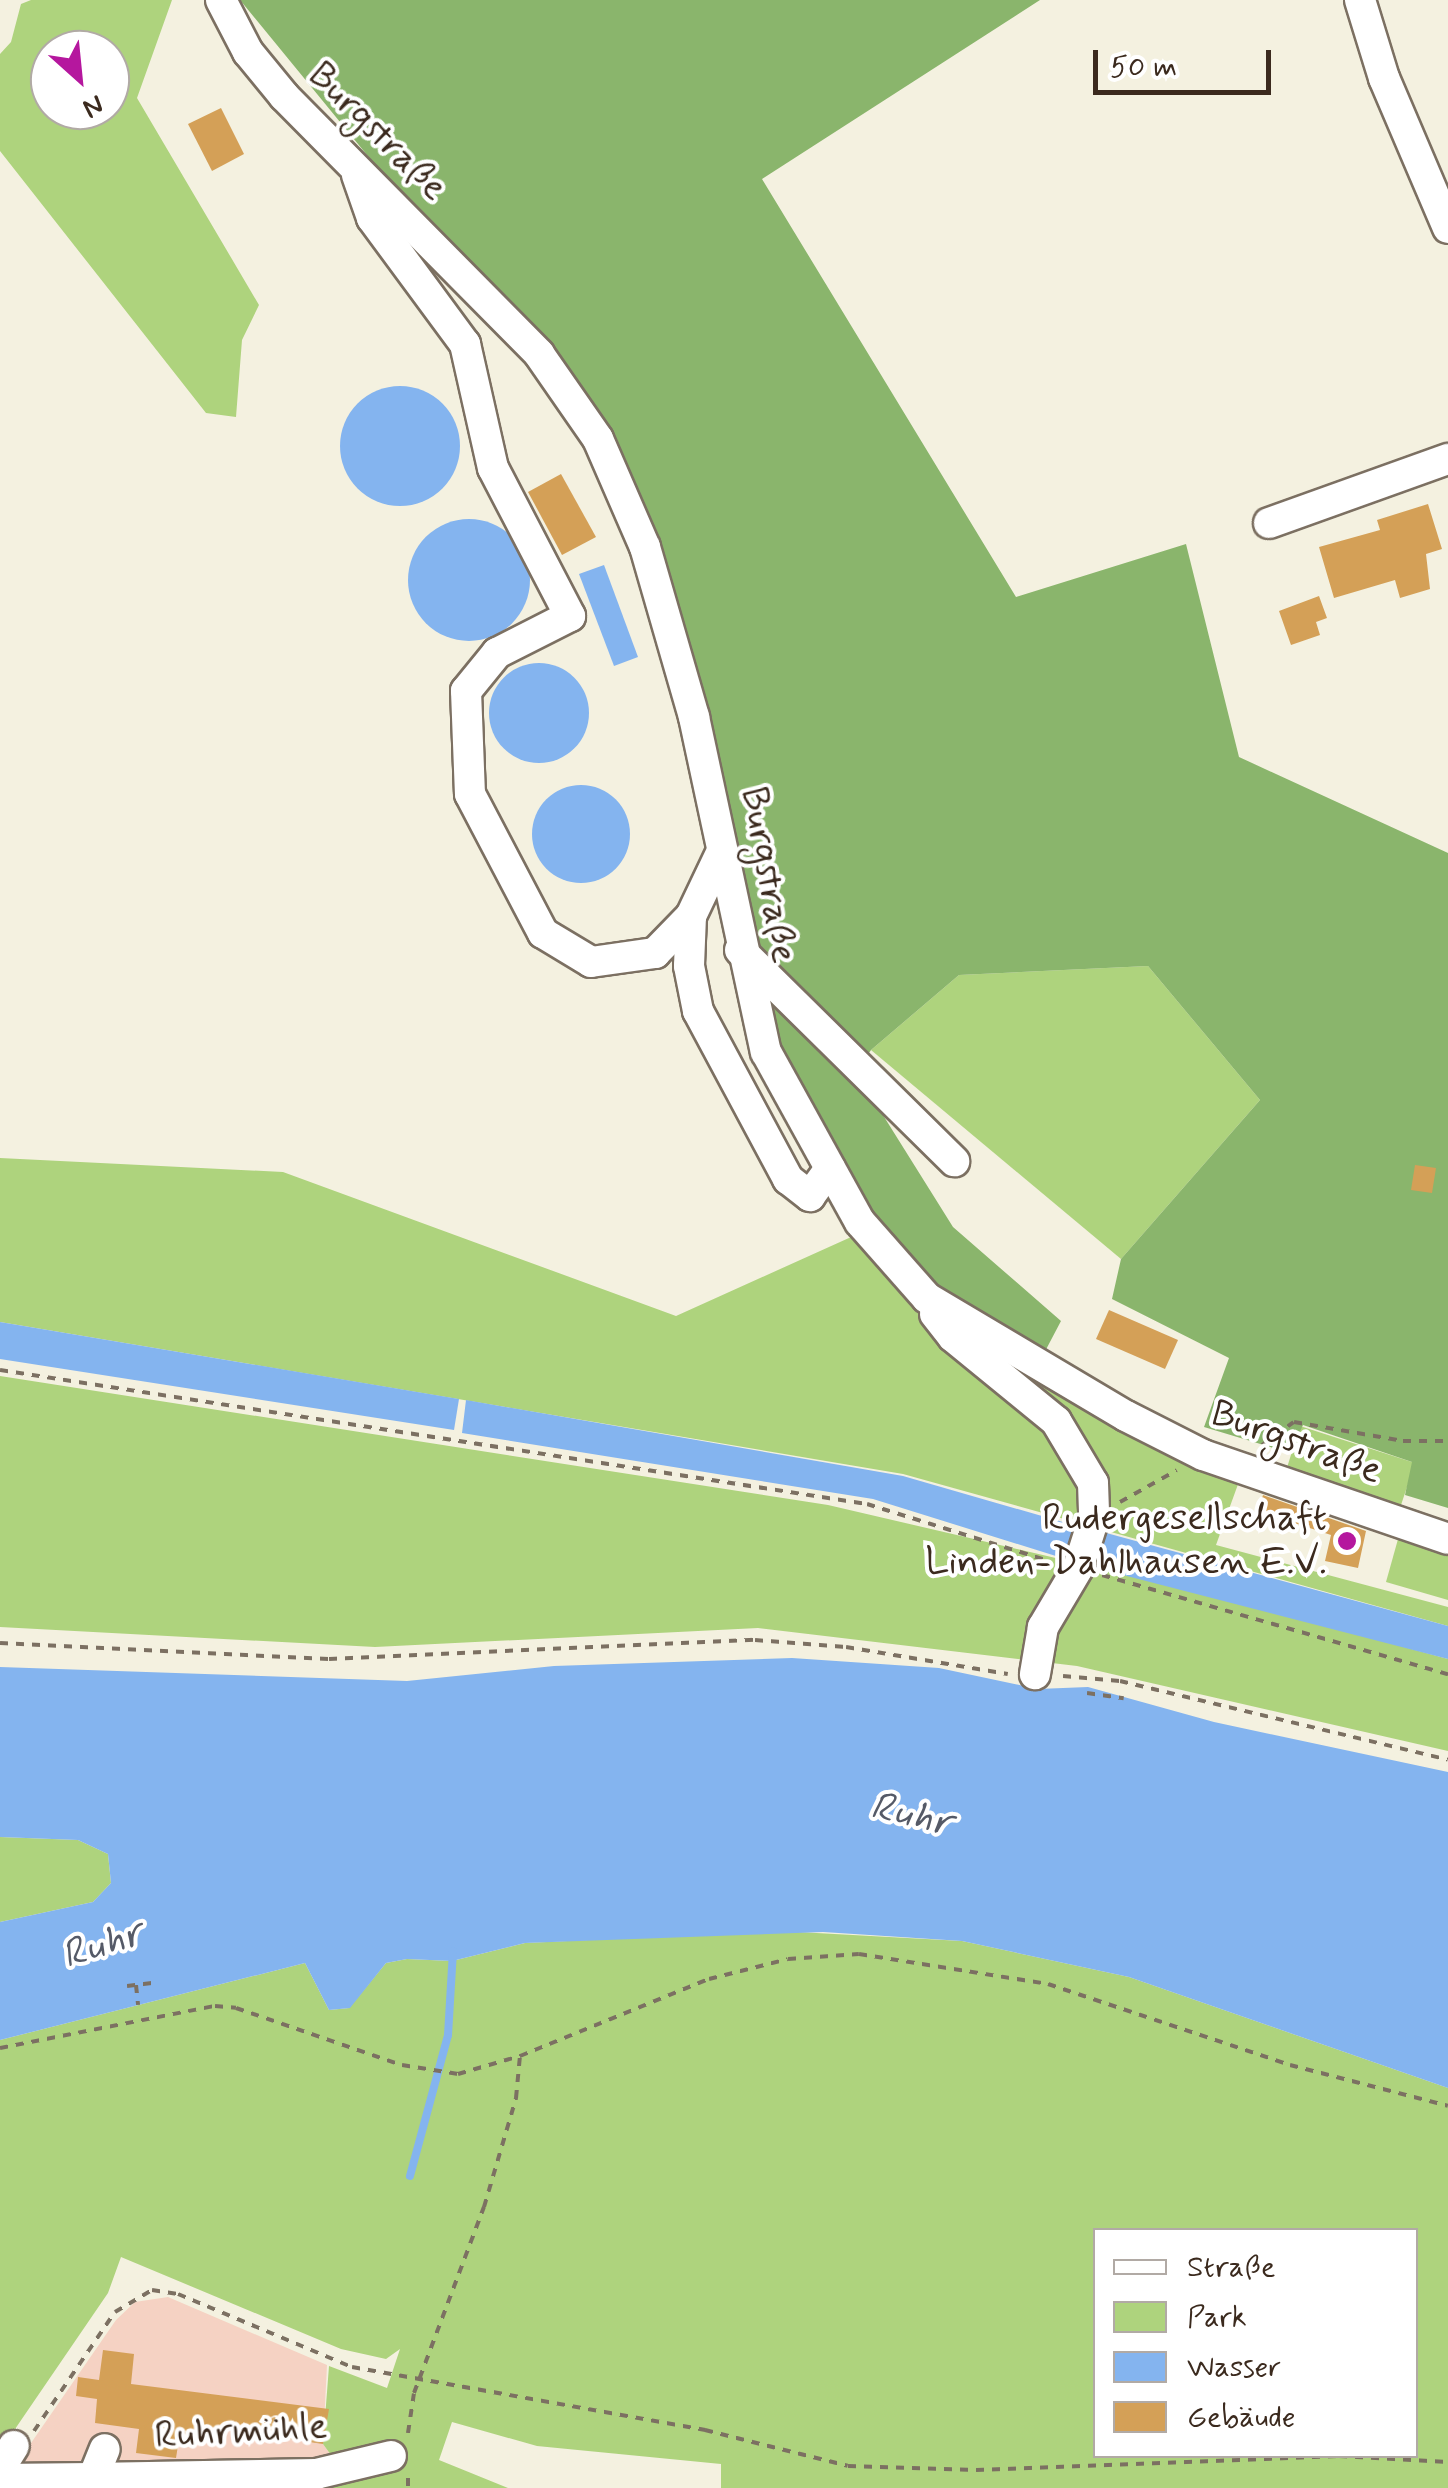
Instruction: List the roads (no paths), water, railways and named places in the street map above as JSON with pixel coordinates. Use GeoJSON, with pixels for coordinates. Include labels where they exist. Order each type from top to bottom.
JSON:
{"type":"FeatureCollection","features":[{"type":"Feature","properties":{"kind":"street","name":"Burgstraße"},"geometry":{"type":"LineString","coordinates":[[221,0],[264,73],[540,354],[598,439],[644,547],[668,622],[723,847],[740,950],[766,1052],[860,1222],[927,1298],[1203,1455],[1448,1539]]}},
{"type":"Feature","properties":{"kind":"street"},"geometry":{"type":"LineString","coordinates":[[1360,0],[1384,78],[1448,228]]}},
{"type":"Feature","properties":{"kind":"street"},"geometry":{"type":"LineString","coordinates":[[352,163],[372,218],[464,344],[493,468],[570,616],[497,653],[466,691],[470,794],[543,933],[591,962],[655,953],[691,916],[712,884],[723,847]]}},
{"type":"Feature","properties":{"kind":"street"},"geometry":{"type":"LineString","coordinates":[[1269,523],[1448,459]]}},
{"type":"Feature","properties":{"kind":"street"},"geometry":{"type":"LineString","coordinates":[[691,916],[689,966],[698,1011],[788,1179],[810,1196],[830,1168]]}},
{"type":"Feature","properties":{"kind":"street"},"geometry":{"type":"LineString","coordinates":[[740,950],[954,1161]]}},
{"type":"Feature","properties":{"kind":"street"},"geometry":{"type":"LineString","coordinates":[[927,1298],[953,1337],[1072,1441],[1093,1482],[1094,1518],[1078,1568],[1043,1627],[1035,1674]]}},
{"type":"Feature","properties":{"kind":"street","name":"Ruhrmühle"},"geometry":{"type":"LineString","coordinates":[[93,2478],[105,2449]]}},
{"type":"Feature","properties":{"kind":"street","name":"Ruhrmühle"},"geometry":{"type":"LineString","coordinates":[[0,2479],[316,2474],[400,2467]]}},
{"type":"Feature","properties":{"kind":"water"},"geometry":{"type":"Polygon","coordinates":[[[400,386],[423,391],[442,404],[455,423],[460,446],[455,469],[442,488],[423,501],[400,506],[377,501],[358,488],[345,469],[340,446],[345,423],[358,404],[377,391],[400,386]]]}},
{"type":"Feature","properties":{"kind":"water"},"geometry":{"type":"Polygon","coordinates":[[[469,519],[492,524],[512,537],[525,557],[530,580],[525,603],[512,623],[492,636],[469,641],[446,636],[426,623],[413,603],[408,580],[413,557],[426,537],[446,524],[469,519]]]}},
{"type":"Feature","properties":{"kind":"water"},"geometry":{"type":"Polygon","coordinates":[[[604,565],[638,657],[614,666],[579,574],[604,565]]]}},
{"type":"Feature","properties":{"kind":"water"},"geometry":{"type":"Polygon","coordinates":[[[539,663],[567,671],[581,685],[589,713],[581,741],[567,755],[539,763],[511,755],[497,741],[489,713],[497,685],[511,671],[539,663]]]}},
{"type":"Feature","properties":{"kind":"water"},"geometry":{"type":"Polygon","coordinates":[[[581,785],[608,793],[622,807],[630,834],[622,861],[608,875],[581,883],[554,875],[540,861],[532,834],[540,807],[554,793],[581,785]]]}},
{"type":"Feature","properties":{"kind":"water"},"geometry":{"type":"Polygon","coordinates":[[[0,1322],[459,1399],[454,1430],[0,1359],[0,1322]]]}},
{"type":"Feature","properties":{"kind":"water"},"geometry":{"type":"Polygon","coordinates":[[[466,1400],[903,1476],[1087,1529],[1075,1562],[873,1499],[462,1433],[466,1400]]]}},
{"type":"Feature","properties":{"kind":"water"},"geometry":{"type":"Polygon","coordinates":[[[1099,1531],[1448,1626],[1448,1659],[1088,1566],[1099,1531]]]}},
{"type":"Feature","properties":{"kind":"water","name":"Ruhr"},"geometry":{"type":"Polygon","coordinates":[[[792,1658],[939,1668],[1038,1689],[1088,1687],[1214,1722],[1448,1772],[1448,2088],[1129,1977],[962,1941],[823,1932],[525,1943],[452,1961],[407,1959],[386,1963],[350,2008],[329,2010],[305,1963],[0,2040],[0,1922],[93,1902],[111,1883],[108,1854],[78,1840],[0,1837],[0,1667],[407,1681],[554,1666],[792,1658]]]}},
{"type":"Feature","properties":{"kind":"waterway"},"geometry":{"type":"LineString","coordinates":[[410,2176],[448,2035],[453,1951]]}},
{"type":"Feature","properties":{"kind":"place","name":"Rudergesellschaft Linden-Dahlhausen E.V."},"geometry":{"type":"Point","coordinates":[1347,1541]}}]}
